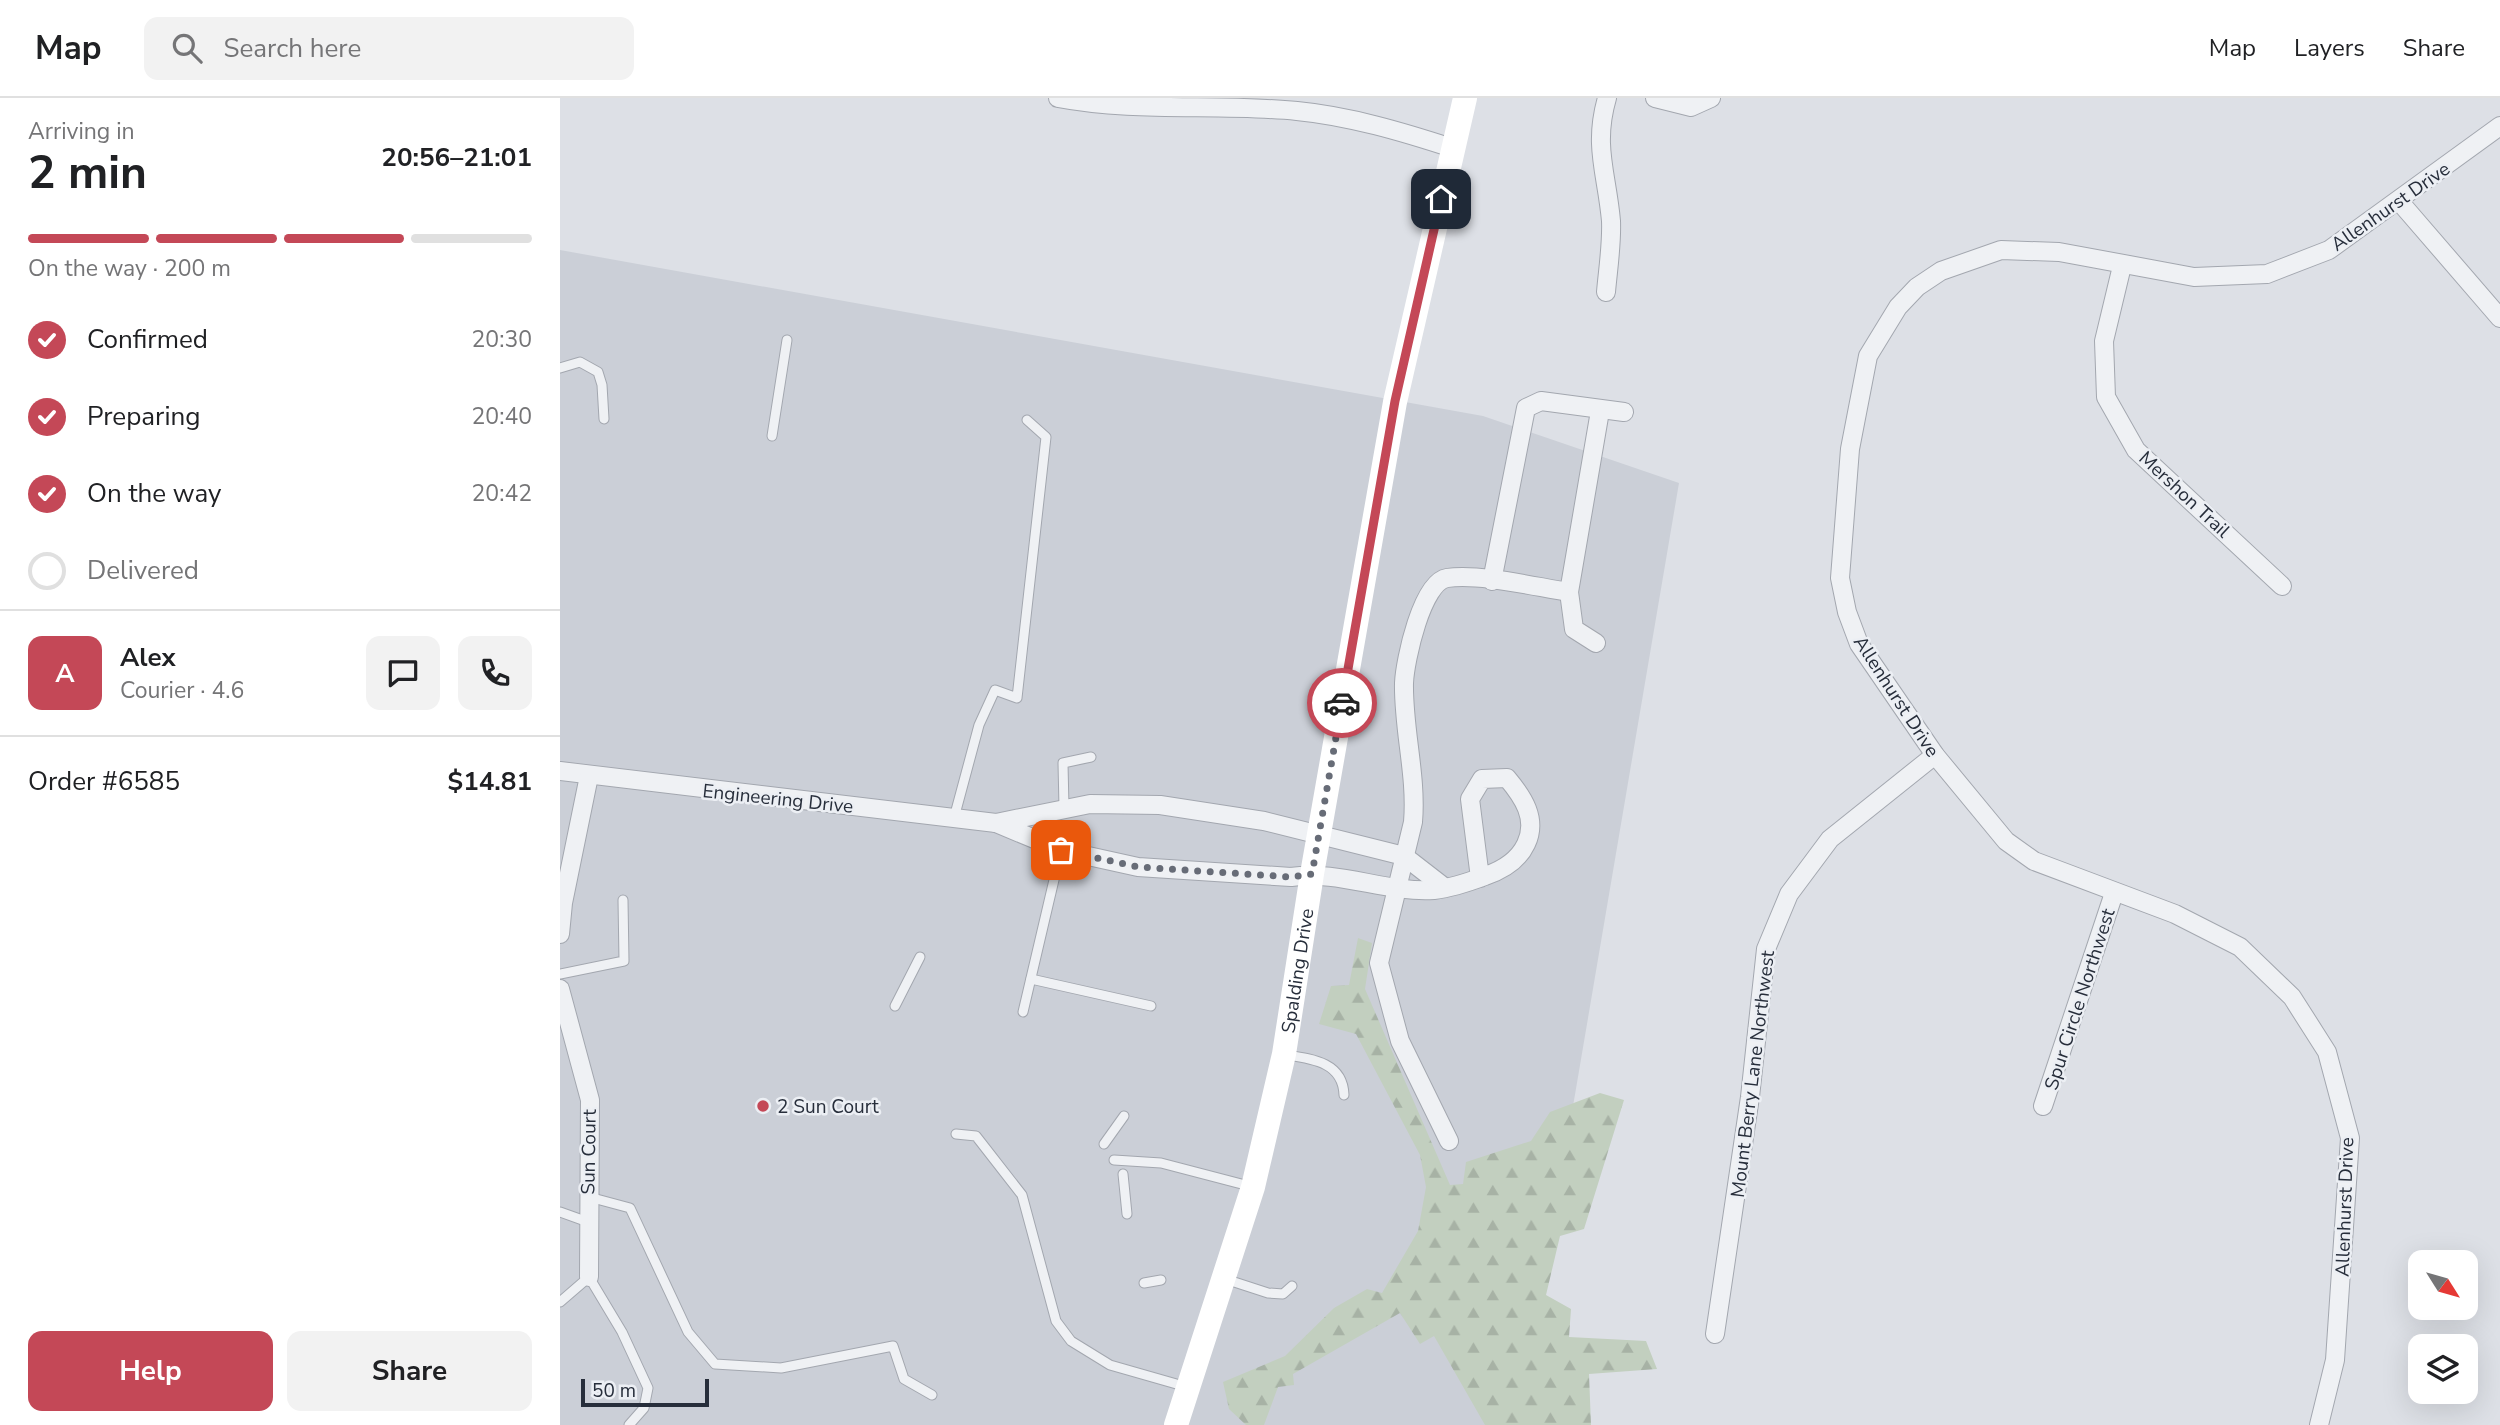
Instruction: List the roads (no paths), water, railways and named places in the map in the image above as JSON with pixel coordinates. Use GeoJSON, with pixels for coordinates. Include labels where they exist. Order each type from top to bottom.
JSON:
{"type":"FeatureCollection","features":[{"type":"Feature","properties":{"kind":"main road","name":"Spalding Drive"},"geometry":{"type":"LineString","coordinates":[[1176,1425],[1253,1187],[1284,1054],[1312,874],[1395,401],[1465,98]]}},
{"type":"Feature","properties":{"kind":"street"},"geometry":{"type":"LineString","coordinates":[[1058,98],[1100,106],[1298,111],[1381,128],[1452,148]]}},
{"type":"Feature","properties":{"kind":"street"},"geometry":{"type":"LineString","coordinates":[[1606,292],[1611,223],[1599,152],[1601,119],[1607,98]]}},
{"type":"Feature","properties":{"kind":"street"},"geometry":{"type":"LineString","coordinates":[[1655,98],[1691,107],[1711,98]]}},
{"type":"Feature","properties":{"kind":"street","name":"Allenhurst Drive"},"geometry":{"type":"LineString","coordinates":[[2319,1425],[2334,1360],[2350,1138],[2327,1052],[2292,997],[2241,947],[2175,914],[2114,893],[2034,860],[2006,841],[1935,755],[1859,644],[1847,612],[1840,578],[1850,449],[1868,356],[1898,307],[1917,287],[1941,271],[2001,250],[2059,252],[2122,266],[2194,277],[2267,274],[2329,250],[2500,126]]}},
{"type":"Feature","properties":{"kind":"street"},"geometry":{"type":"LineString","coordinates":[[2399,201],[2500,318]]}},
{"type":"Feature","properties":{"kind":"street","name":"Mershon Trail"},"geometry":{"type":"LineString","coordinates":[[2122,266],[2104,341],[2106,397],[2136,450],[2281,586]]}},
{"type":"Feature","properties":{"kind":"street"},"geometry":{"type":"LineString","coordinates":[[1492,581],[1526,408],[1541,401],[1600,411],[1624,412]]}},
{"type":"Feature","properties":{"kind":"street"},"geometry":{"type":"LineString","coordinates":[[1596,643],[1574,629],[1569,592],[1600,411]]}},
{"type":"Feature","properties":{"kind":"street"},"geometry":{"type":"LineString","coordinates":[[1449,1141],[1400,1041],[1379,962],[1398,888],[1415,798],[1404,681],[1421,607],[1430,588],[1445,578],[1492,581],[1569,592]]}},
{"type":"Feature","properties":{"kind":"street","name":"Mount Berry Lane Northwest"},"geometry":{"type":"LineString","coordinates":[[1715,1334],[1751,1097],[1766,949],[1789,894],[1830,839],[1935,755]]}},
{"type":"Feature","properties":{"kind":"street","name":"Engineering Drive"},"geometry":{"type":"LineString","coordinates":[[560,771],[996,823],[1061,850],[1138,867],[1291,877],[1312,874],[1398,888],[1444,887],[1480,878],[1520,857],[1532,832],[1524,799],[1507,778],[1482,779],[1470,799],[1480,878]]}},
{"type":"Feature","properties":{"kind":"street"},"geometry":{"type":"LineString","coordinates":[[560,934],[563,903],[589,776]]}},
{"type":"Feature","properties":{"kind":"street","name":"Engineering Drive"},"geometry":{"type":"LineString","coordinates":[[996,823],[1090,804],[1160,805],[1264,821],[1404,856]]}},
{"type":"Feature","properties":{"kind":"street"},"geometry":{"type":"LineString","coordinates":[[1404,856],[1444,887]]}},
{"type":"Feature","properties":{"kind":"street","name":"Spur Circle Northwest"},"geometry":{"type":"LineString","coordinates":[[2043,1106],[2114,893]]}},
{"type":"Feature","properties":{"kind":"street","name":"Sun Court"},"geometry":{"type":"LineString","coordinates":[[560,989],[590,1100],[587,1196],[589,1277]]}},
{"type":"Feature","properties":{"kind":"lane"},"geometry":{"type":"LineString","coordinates":[[772,436],[787,340]]}},
{"type":"Feature","properties":{"kind":"lane"},"geometry":{"type":"LineString","coordinates":[[560,368],[580,362],[598,372],[604,419]]}},
{"type":"Feature","properties":{"kind":"lane"},"geometry":{"type":"LineString","coordinates":[[954,818],[979,725],[995,690],[1017,698],[1046,437],[1027,420]]}},
{"type":"Feature","properties":{"kind":"lane"},"geometry":{"type":"LineString","coordinates":[[1064,808],[1063,763],[1091,757]]}},
{"type":"Feature","properties":{"kind":"lane"},"geometry":{"type":"LineString","coordinates":[[1024,1012],[1061,850]]}},
{"type":"Feature","properties":{"kind":"lane"},"geometry":{"type":"LineString","coordinates":[[560,974],[624,961],[623,900]]}},
{"type":"Feature","properties":{"kind":"lane"},"geometry":{"type":"LineString","coordinates":[[895,1006],[920,957]]}},
{"type":"Feature","properties":{"kind":"lane"},"geometry":{"type":"LineString","coordinates":[[1031,979],[1151,1006]]}},
{"type":"Feature","properties":{"kind":"lane"},"geometry":{"type":"LineString","coordinates":[[1284,1054],[1321,1062],[1336,1070],[1344,1083],[1344,1095]]}},
{"type":"Feature","properties":{"kind":"lane"},"geometry":{"type":"LineString","coordinates":[[1104,1144],[1124,1116]]}},
{"type":"Feature","properties":{"kind":"lane"},"geometry":{"type":"LineString","coordinates":[[956,1134],[976,1136],[1022,1195],[1056,1321],[1071,1341],[1110,1365],[1189,1388]]}},
{"type":"Feature","properties":{"kind":"lane"},"geometry":{"type":"LineString","coordinates":[[1114,1160],[1161,1163],[1253,1187]]}},
{"type":"Feature","properties":{"kind":"lane"},"geometry":{"type":"LineString","coordinates":[[1123,1174],[1127,1214]]}},
{"type":"Feature","properties":{"kind":"lane"},"geometry":{"type":"LineString","coordinates":[[587,1196],[630,1208],[688,1332],[715,1364],[781,1368],[893,1346],[904,1379],[932,1395]]}},
{"type":"Feature","properties":{"kind":"lane"},"geometry":{"type":"LineString","coordinates":[[560,1212],[588,1222]]}},
{"type":"Feature","properties":{"kind":"lane"},"geometry":{"type":"LineString","coordinates":[[560,1302],[589,1277],[622,1332],[648,1388],[644,1408],[629,1425]]}},
{"type":"Feature","properties":{"kind":"lane"},"geometry":{"type":"LineString","coordinates":[[1223,1278],[1268,1293],[1283,1294],[1292,1286]]}},
{"type":"Feature","properties":{"kind":"lane"},"geometry":{"type":"LineString","coordinates":[[1144,1283],[1161,1280]]}},
{"type":"Feature","properties":{"kind":"place","name":"2 Sun Court"},"geometry":{"type":"Point","coordinates":[763,1106]}}]}
